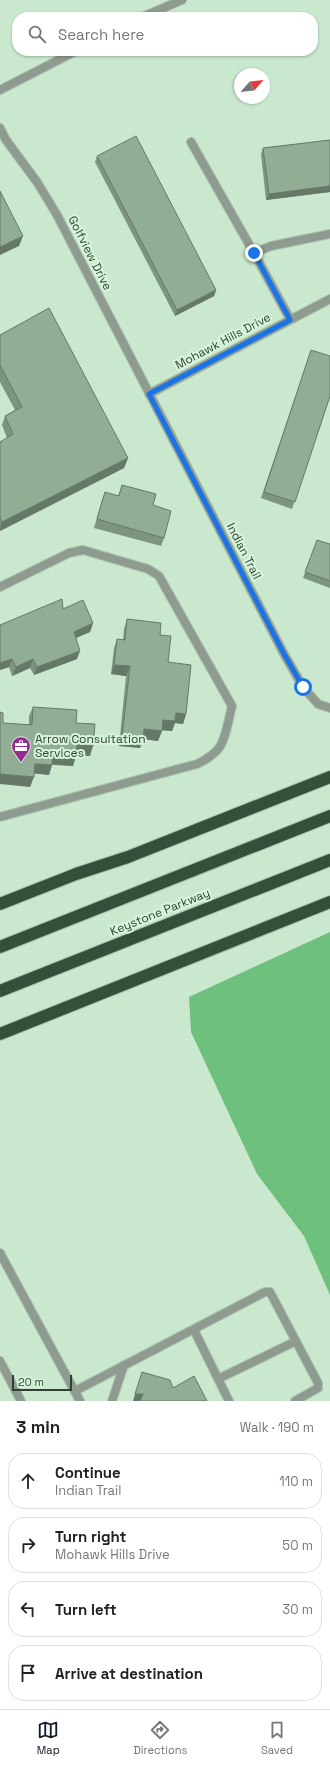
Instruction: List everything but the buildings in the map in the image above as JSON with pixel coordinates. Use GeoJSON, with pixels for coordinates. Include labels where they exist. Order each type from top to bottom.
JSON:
{"type":"FeatureCollection","features":[{"type":"Feature","properties":{"kind":"highway"},"geometry":{"type":"LineString","coordinates":[[0,904],[76,874],[128,857],[330,777]]}},
{"type":"Feature","properties":{"kind":"highway"},"geometry":{"type":"LineString","coordinates":[[0,947],[330,816]]}},
{"type":"Feature","properties":{"kind":"highway","name":"Keystone Parkway"},"geometry":{"type":"LineString","coordinates":[[0,991],[330,860]]}},
{"type":"Feature","properties":{"kind":"highway"},"geometry":{"type":"LineString","coordinates":[[0,1034],[330,902]]}},
{"type":"Feature","properties":{"kind":"street"},"geometry":{"type":"LineString","coordinates":[[154,12],[182,0]]}},
{"type":"Feature","properties":{"kind":"street"},"geometry":{"type":"LineString","coordinates":[[0,90],[66,56]]}},
{"type":"Feature","properties":{"kind":"street","name":"Golfview Drive"},"geometry":{"type":"LineString","coordinates":[[0,128],[6,140],[37,182],[57,215],[149,394]]}},
{"type":"Feature","properties":{"kind":"street"},"geometry":{"type":"LineString","coordinates":[[191,142],[290,320]]}},
{"type":"Feature","properties":{"kind":"street"},"geometry":{"type":"LineString","coordinates":[[254,253],[271,246],[330,234]]}},
{"type":"Feature","properties":{"kind":"street","name":"Mohawk Hills Drive"},"geometry":{"type":"LineString","coordinates":[[149,394],[330,298]]}},
{"type":"Feature","properties":{"kind":"street","name":"Indian Trail"},"geometry":{"type":"LineString","coordinates":[[149,394],[284,654],[303,687],[318,704],[330,708]]}},
{"type":"Feature","properties":{"kind":"street"},"geometry":{"type":"LineString","coordinates":[[0,587],[69,553],[83,550],[148,569],[159,576],[232,706],[221,748],[211,757],[197,764],[0,817]]}},
{"type":"Feature","properties":{"kind":"street"},"geometry":{"type":"LineString","coordinates":[[0,1253],[80,1401]]}},
{"type":"Feature","properties":{"kind":"street"},"geometry":{"type":"LineString","coordinates":[[75,1390],[194,1330],[265,1292],[270,1292],[318,1383],[318,1388],[295,1401]]}},
{"type":"Feature","properties":{"kind":"street"},"geometry":{"type":"LineString","coordinates":[[194,1330],[229,1401]]}},
{"type":"Feature","properties":{"kind":"street"},"geometry":{"type":"LineString","coordinates":[[218,1379],[296,1341]]}},
{"type":"Feature","properties":{"kind":"street"},"geometry":{"type":"LineString","coordinates":[[0,1361],[21,1401]]}},
{"type":"Feature","properties":{"kind":"street"},"geometry":{"type":"LineString","coordinates":[[112,1401],[124,1366]]}},
{"type":"Feature","properties":{"kind":"green space"},"geometry":{"type":"Polygon","coordinates":[[[330,932],[330,1295],[304,1236],[257,1174],[191,1032],[189,997],[330,932]]]}},
{"type":"Feature","properties":{"kind":"place","name":"Arrow Consultation Services"},"geometry":{"type":"Point","coordinates":[21,763]}},
{"type":"Feature","properties":{"kind":"route"},"geometry":{"type":"LineString","coordinates":[[254,253],[290,320],[149,394],[284,654],[303,687]]}}]}
